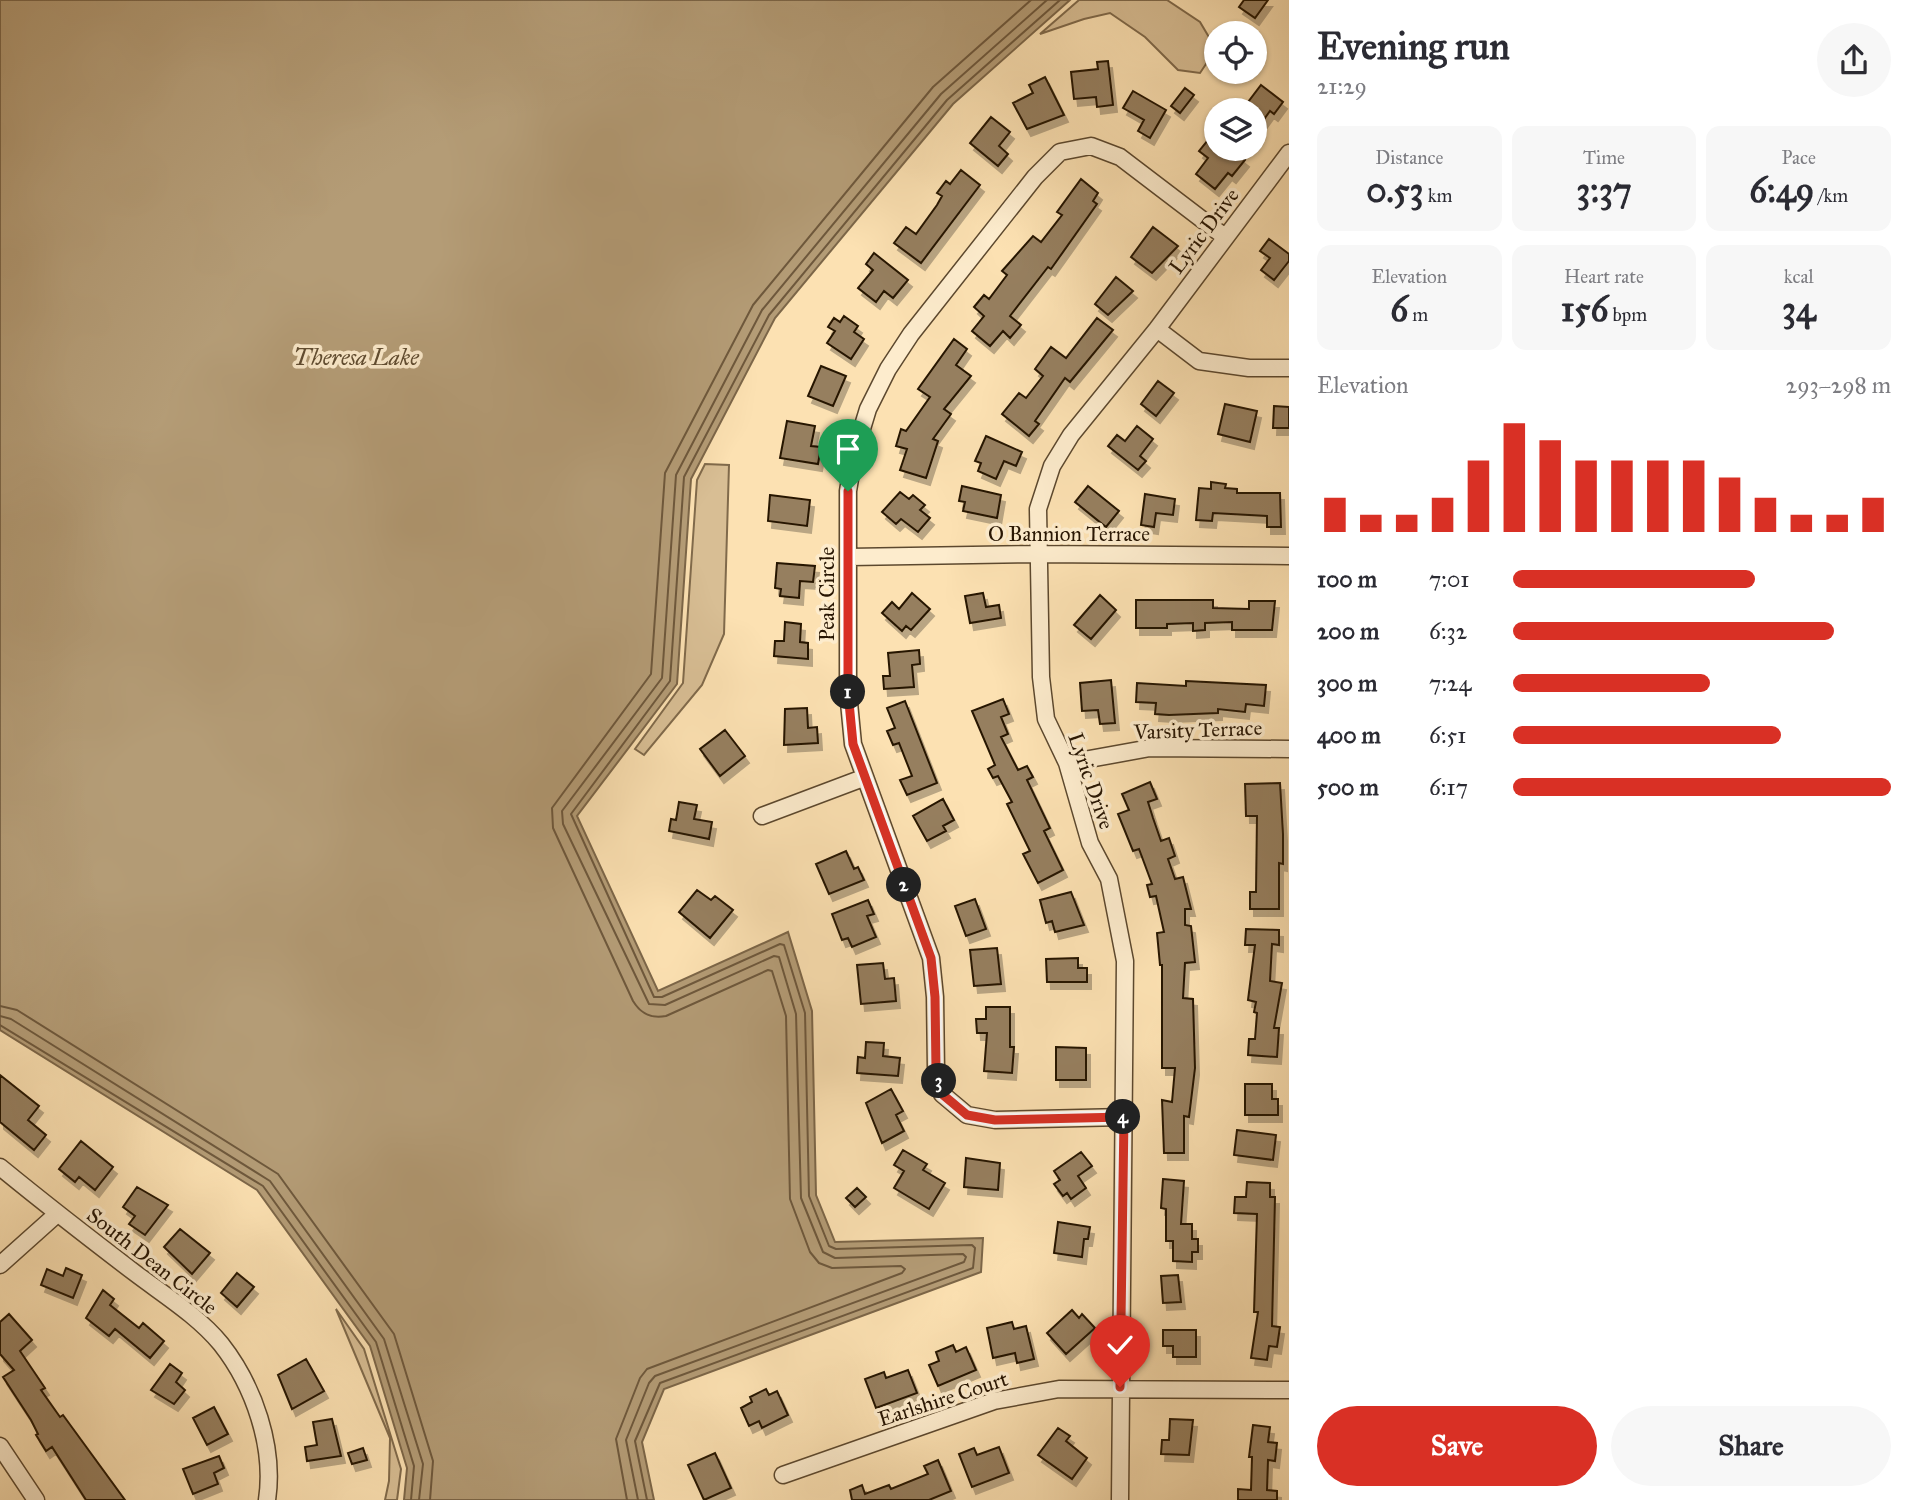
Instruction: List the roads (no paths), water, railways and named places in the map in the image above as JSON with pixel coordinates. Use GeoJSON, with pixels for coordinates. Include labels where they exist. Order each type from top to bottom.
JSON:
{"type":"FeatureCollection","features":[{"type":"Feature","properties":{"kind":"street","name":"Peak Circle"},"geometry":{"type":"LineString","coordinates":[[1124,1117],[995,1120],[967,1115],[942,1094],[936,1069],[935,997],[931,958],[863,778],[853,744],[848,692],[848,491],[854,455],[868,409],[888,369],[911,334],[1035,177],[1060,152],[1091,146],[1120,157],[1225,237]]}},
{"type":"Feature","properties":{"kind":"street","name":"Lyric Drive"},"geometry":{"type":"LineString","coordinates":[[1120,1500],[1125,961],[1110,878],[1090,843],[1067,763],[1046,719],[1041,677],[1038,509],[1052,466],[1071,435],[1157,329],[1289,153]]}},
{"type":"Feature","properties":{"kind":"street"},"geometry":{"type":"LineString","coordinates":[[1157,329],[1199,361],[1249,368],[1289,368]]}},
{"type":"Feature","properties":{"kind":"street","name":"O Bannion Terrace"},"geometry":{"type":"LineString","coordinates":[[849,557],[1039,554],[1289,556]]}},
{"type":"Feature","properties":{"kind":"street","name":"Varsity Terrace"},"geometry":{"type":"LineString","coordinates":[[1067,763],[1150,748],[1289,749]]}},
{"type":"Feature","properties":{"kind":"street"},"geometry":{"type":"LineString","coordinates":[[762,816],[863,778]]}},
{"type":"Feature","properties":{"kind":"street","name":"South Dean Circle"},"geometry":{"type":"LineString","coordinates":[[0,1167],[57,1214],[188,1313],[221,1344],[242,1379],[262,1424],[268,1459],[267,1500]]}},
{"type":"Feature","properties":{"kind":"street"},"geometry":{"type":"LineString","coordinates":[[0,1265],[57,1214]]}},
{"type":"Feature","properties":{"kind":"street","name":"Earlshire Court"},"geometry":{"type":"LineString","coordinates":[[783,1475],[994,1401],[1059,1389],[1120,1387],[1289,1390]]}},
{"type":"Feature","properties":{"kind":"street"},"geometry":{"type":"LineString","coordinates":[[0,1446],[36,1500]]}},
{"type":"Feature","properties":{"kind":"water","name":"Theresa Lake"},"geometry":{"type":"Polygon","coordinates":[[[0,0],[1070,0],[953,104],[775,318],[691,479],[677,684],[577,816],[658,991],[788,932],[812,1011],[816,1195],[835,1242],[983,1238],[981,1272],[664,1389],[642,1442],[654,1500],[404,1500],[407,1468],[370,1346],[257,1190],[0,1030],[0,0]]]}}]}
